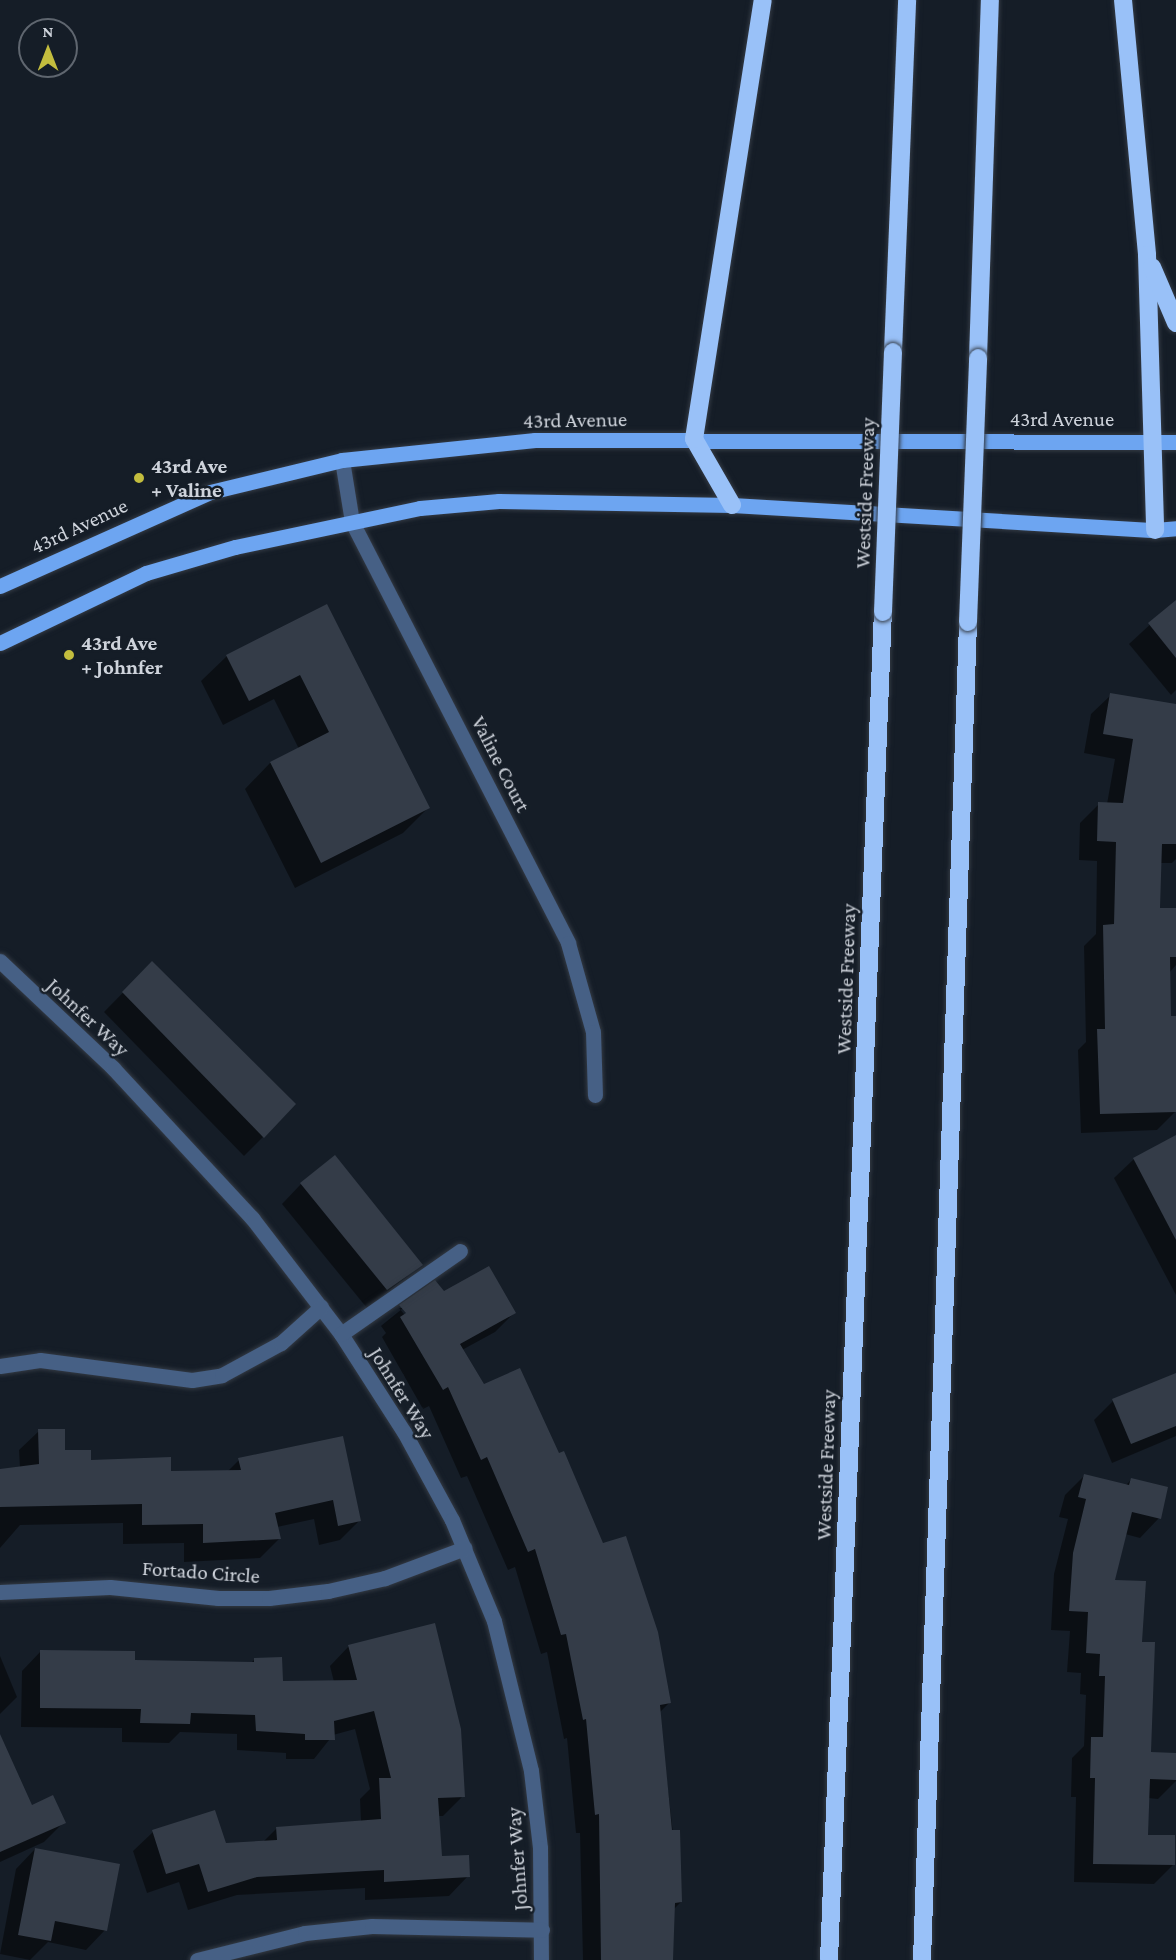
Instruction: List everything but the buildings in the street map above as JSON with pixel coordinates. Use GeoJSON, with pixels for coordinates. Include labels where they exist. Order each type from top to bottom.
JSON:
{"type":"FeatureCollection","features":[{"type":"Feature","properties":{"kind":"highway"},"geometry":{"type":"LineString","coordinates":[[732,504],[694,439],[763,0]]}},
{"type":"Feature","properties":{"kind":"highway","name":"Westside Freeway"},"geometry":{"type":"LineString","coordinates":[[829,1960],[907,0]]}},
{"type":"Feature","properties":{"kind":"highway"},"geometry":{"type":"LineString","coordinates":[[922,1960],[990,0]]}},
{"type":"Feature","properties":{"kind":"highway"},"geometry":{"type":"LineString","coordinates":[[1123,0],[1147,255],[1149,440],[1155,530]]}},
{"type":"Feature","properties":{"kind":"highway"},"geometry":{"type":"LineString","coordinates":[[1147,255],[1176,323]]}},
{"type":"Feature","properties":{"kind":"main road","name":"43rd Avenue"},"geometry":{"type":"LineString","coordinates":[[0,586],[210,492],[342,460],[535,440],[1149,440],[1176,442]]}},
{"type":"Feature","properties":{"kind":"main road"},"geometry":{"type":"LineString","coordinates":[[0,643],[146,573],[235,547],[420,508],[500,501],[732,504],[1155,530],[1176,528]]}},
{"type":"Feature","properties":{"kind":"street","name":"Valine Court"},"geometry":{"type":"LineString","coordinates":[[342,460],[352,522],[568,944],[592,1032],[596,1095]]}},
{"type":"Feature","properties":{"kind":"street","name":"Johnfer Way"},"geometry":{"type":"LineString","coordinates":[[0,962],[194,1152],[252,1218],[341,1334],[404,1432],[465,1548],[494,1621],[531,1771],[540,1848],[541,1960]]}},
{"type":"Feature","properties":{"kind":"street"},"geometry":{"type":"LineString","coordinates":[[341,1334],[460,1251]]}},
{"type":"Feature","properties":{"kind":"street"},"geometry":{"type":"LineString","coordinates":[[0,1366],[40,1360],[192,1380],[222,1375],[281,1343],[321,1307]]}},
{"type":"Feature","properties":{"kind":"street","name":"Fortado Circle"},"geometry":{"type":"LineString","coordinates":[[0,1592],[110,1587],[218,1598],[269,1598],[328,1591],[385,1578],[465,1548]]}},
{"type":"Feature","properties":{"kind":"street"},"geometry":{"type":"LineString","coordinates":[[198,1960],[305,1933],[372,1926],[542,1930]]}},
{"type":"Feature","properties":{"kind":"place","name":"43rd Ave + Valine"},"geometry":{"type":"Point","coordinates":[139,478]}},
{"type":"Feature","properties":{"kind":"place","name":"43rd Ave + Johnfer"},"geometry":{"type":"Point","coordinates":[69,655]}}]}
